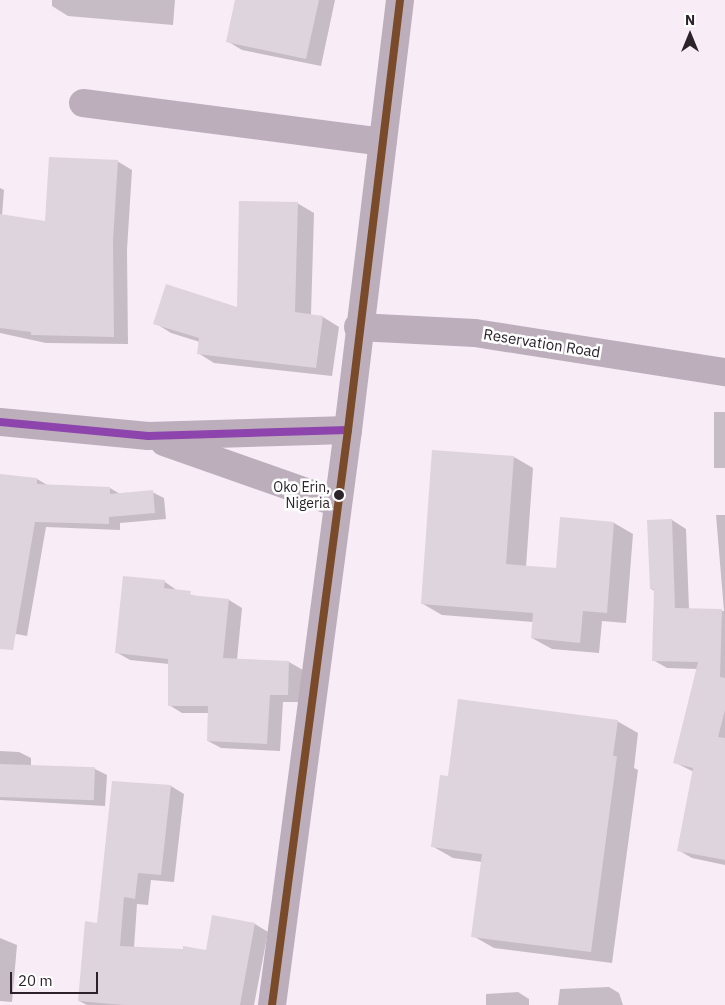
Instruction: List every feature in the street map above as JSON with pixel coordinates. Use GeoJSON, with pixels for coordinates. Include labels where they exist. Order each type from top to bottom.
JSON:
{"type":"FeatureCollection","features":[{"type":"Feature","properties":{"kind":"street"},"geometry":{"type":"LineString","coordinates":[[272,1005],[348,430],[358,327],[400,0]]}},
{"type":"Feature","properties":{"kind":"street"},"geometry":{"type":"LineString","coordinates":[[83,103],[382,142]]}},
{"type":"Feature","properties":{"kind":"street","name":"Reservation Road"},"geometry":{"type":"LineString","coordinates":[[358,327],[475,333],[725,372]]}},
{"type":"Feature","properties":{"kind":"street"},"geometry":{"type":"LineString","coordinates":[[0,422],[148,436],[348,430]]}},
{"type":"Feature","properties":{"kind":"street"},"geometry":{"type":"LineString","coordinates":[[148,436],[337,503]]}},
{"type":"Feature","properties":{"kind":"building"},"geometry":{"type":"Polygon","coordinates":[[[235,0],[319,0],[306,59],[226,42],[235,0]]]}},
{"type":"Feature","properties":{"kind":"building"},"geometry":{"type":"Polygon","coordinates":[[[49,157],[118,160],[113,241],[114,337],[31,335],[31,332],[0,328],[0,214],[45,221],[49,157]]]}},
{"type":"Feature","properties":{"kind":"building"},"geometry":{"type":"Polygon","coordinates":[[[239,201],[298,202],[295,312],[323,316],[316,368],[197,354],[199,338],[153,324],[166,284],[237,307],[239,201]]]}},
{"type":"Feature","properties":{"kind":"building"},"geometry":{"type":"Polygon","coordinates":[[[432,450],[514,456],[506,564],[556,568],[560,517],[614,522],[607,613],[583,611],[580,643],[531,638],[533,613],[421,604],[432,450]]]}},
{"type":"Feature","properties":{"kind":"building"},"geometry":{"type":"Polygon","coordinates":[[[0,474],[37,478],[37,484],[110,487],[110,494],[153,490],[155,513],[109,517],[109,524],[35,522],[13,650],[0,649],[0,474]]]}},
{"type":"Feature","properties":{"kind":"building"},"geometry":{"type":"Polygon","coordinates":[[[672,519],[675,608],[722,609],[720,677],[725,678],[725,710],[718,737],[725,738],[725,860],[677,851],[693,768],[673,763],[698,662],[652,661],[654,589],[650,589],[647,520],[672,519]]]}},
{"type":"Feature","properties":{"kind":"building"},"geometry":{"type":"Polygon","coordinates":[[[123,576],[165,580],[164,588],[191,591],[190,595],[229,599],[223,658],[289,661],[288,695],[270,695],[267,744],[207,741],[208,706],[168,706],[168,659],[115,653],[123,576]]]}},
{"type":"Feature","properties":{"kind":"building"},"geometry":{"type":"Polygon","coordinates":[[[458,699],[618,720],[613,756],[617,756],[591,952],[471,937],[482,854],[431,847],[440,775],[448,776],[458,699]]]}},
{"type":"Feature","properties":{"kind":"building"},"geometry":{"type":"Polygon","coordinates":[[[0,764],[95,767],[94,800],[0,797],[0,764]]]}},
{"type":"Feature","properties":{"kind":"building"},"geometry":{"type":"Polygon","coordinates":[[[112,781],[171,785],[161,875],[138,873],[135,899],[124,897],[120,946],[183,949],[183,946],[206,950],[212,915],[255,923],[240,1005],[124,1005],[78,1001],[85,921],[97,923],[112,781]]]}},
{"type":"Feature","properties":{"kind":"transit line"},"geometry":{"type":"LineString","coordinates":[[272,1005],[348,430],[400,0]]}},
{"type":"Feature","properties":{"kind":"transit line"},"geometry":{"type":"LineString","coordinates":[[0,422],[148,436],[348,430]]}},
{"type":"Feature","properties":{"kind":"place","name":"Oko Erin, Nigeria"},"geometry":{"type":"Point","coordinates":[339,495]}}]}
